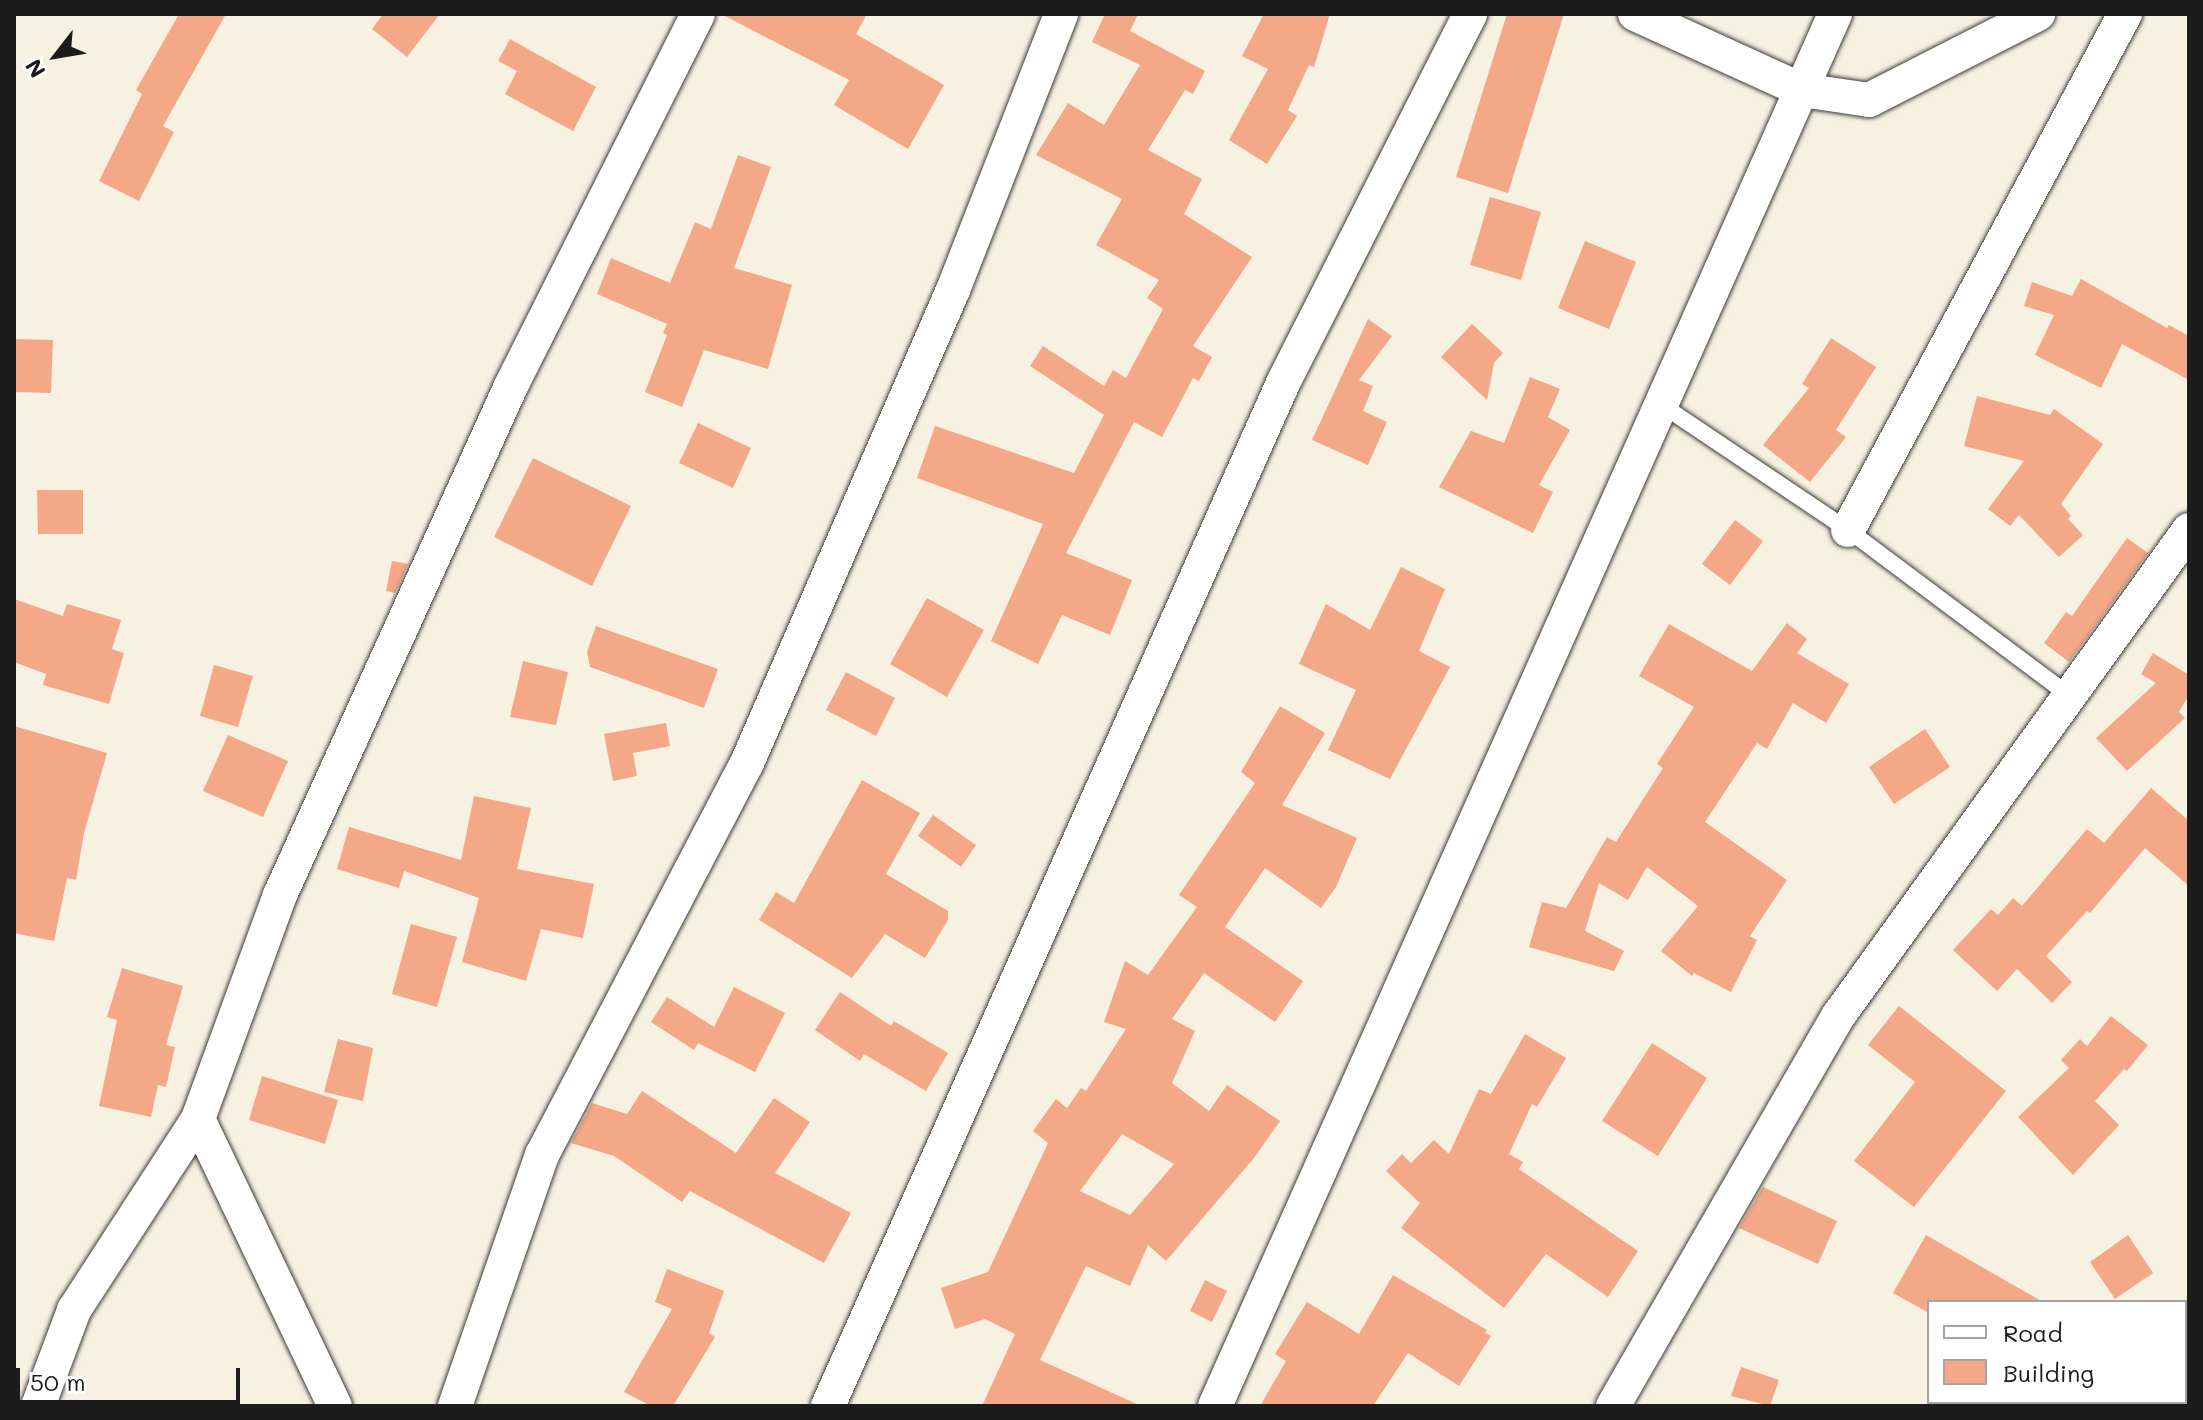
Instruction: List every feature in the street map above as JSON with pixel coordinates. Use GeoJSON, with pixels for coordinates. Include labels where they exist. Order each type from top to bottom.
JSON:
{"type":"FeatureCollection","features":[{"type":"Feature","properties":{"kind":"street"},"geometry":{"type":"LineString","coordinates":[[38,1406],[74,1310],[198,1119],[287,881],[511,386],[698,14]]}},
{"type":"Feature","properties":{"kind":"street"},"geometry":{"type":"LineString","coordinates":[[455,1406],[542,1155],[747,763],[953,290],[1061,14]]}},
{"type":"Feature","properties":{"kind":"street"},"geometry":{"type":"LineString","coordinates":[[828,1406],[1283,383],[1470,14]]}},
{"type":"Feature","properties":{"kind":"street"},"geometry":{"type":"LineString","coordinates":[[1635,14],[1802,90],[1869,100],[2038,14]]}},
{"type":"Feature","properties":{"kind":"street"},"geometry":{"type":"LineString","coordinates":[[1215,1406],[1835,14]]}},
{"type":"Feature","properties":{"kind":"street"},"geometry":{"type":"LineString","coordinates":[[1848,530],[2125,14]]}},
{"type":"Feature","properties":{"kind":"street"},"geometry":{"type":"LineString","coordinates":[[1613,1406],[1839,1015],[2189,530]]}},
{"type":"Feature","properties":{"kind":"street"},"geometry":{"type":"LineString","coordinates":[[198,1119],[335,1406]]}},
{"type":"Feature","properties":{"kind":"lane"},"geometry":{"type":"LineString","coordinates":[[1662,405],[1848,530],[2070,696]]}},
{"type":"Feature","properties":{"kind":"building"},"geometry":{"type":"Polygon","coordinates":[[[179,14],[226,14],[163,126],[174,132],[139,201],[99,181],[142,94],[136,90],[179,14]]]}},
{"type":"Feature","properties":{"kind":"building"},"geometry":{"type":"Polygon","coordinates":[[[383,14],[440,14],[407,57],[372,29],[383,14]]]}},
{"type":"Feature","properties":{"kind":"building"},"geometry":{"type":"Polygon","coordinates":[[[721,14],[867,14],[856,34],[944,85],[908,149],[834,105],[849,80],[721,14]]]}},
{"type":"Feature","properties":{"kind":"building"},"geometry":{"type":"Polygon","coordinates":[[[1105,14],[1138,14],[1130,31],[1205,71],[1193,94],[1185,90],[1148,150],[1202,179],[1184,214],[1252,257],[1193,346],[1212,357],[1199,381],[1193,378],[1162,437],[1134,422],[1066,553],[1132,580],[1110,635],[1062,615],[1038,664],[991,641],[1043,524],[917,478],[935,426],[1074,473],[1104,415],[1030,366],[1043,346],[1104,386],[1113,370],[1126,378],[1163,309],[1147,298],[1159,280],[1096,245],[1122,199],[1036,155],[1068,103],[1104,125],[1140,65],[1092,42],[1105,14]]]}},
{"type":"Feature","properties":{"kind":"building"},"geometry":{"type":"Polygon","coordinates":[[[1264,14],[1330,14],[1314,67],[1309,65],[1288,110],[1297,116],[1267,164],[1229,140],[1268,69],[1242,56],[1264,14]]]}},
{"type":"Feature","properties":{"kind":"building"},"geometry":{"type":"Polygon","coordinates":[[[1507,14],[1564,14],[1508,193],[1456,177],[1507,14]]]}},
{"type":"Feature","properties":{"kind":"building"},"geometry":{"type":"Polygon","coordinates":[[[510,39],[596,87],[573,131],[505,94],[517,71],[498,61],[510,39]]]}},
{"type":"Feature","properties":{"kind":"building"},"geometry":{"type":"Polygon","coordinates":[[[738,155],[771,167],[734,268],[792,285],[768,369],[704,350],[682,407],[645,392],[667,335],[663,333],[667,324],[597,294],[611,258],[670,283],[695,222],[711,229],[738,155]]]}},
{"type":"Feature","properties":{"kind":"building"},"geometry":{"type":"Polygon","coordinates":[[[1490,197],[1541,212],[1521,280],[1470,265],[1490,197]]]}},
{"type":"Feature","properties":{"kind":"building"},"geometry":{"type":"Polygon","coordinates":[[[1585,241],[1636,262],[1609,329],[1558,308],[1585,241]]]}},
{"type":"Feature","properties":{"kind":"building"},"geometry":{"type":"Polygon","coordinates":[[[2081,279],[2167,328],[2169,325],[2189,336],[2189,380],[2122,344],[2101,388],[2035,355],[2054,315],[2024,306],[2032,282],[2072,296],[2081,279]]]}},
{"type":"Feature","properties":{"kind":"building"},"geometry":{"type":"Polygon","coordinates":[[[1368,319],[1392,336],[1359,380],[1373,386],[1363,411],[1387,422],[1368,465],[1312,440],[1368,319]]]}},
{"type":"Feature","properties":{"kind":"building"},"geometry":{"type":"Polygon","coordinates":[[[1472,324],[1503,353],[1494,363],[1487,400],[1441,357],[1472,324]]]}},
{"type":"Feature","properties":{"kind":"building"},"geometry":{"type":"Polygon","coordinates":[[[1831,338],[1876,367],[1836,430],[1846,437],[1810,482],[1763,445],[1809,388],[1802,384],[1831,338]]]}},
{"type":"Feature","properties":{"kind":"building"},"geometry":{"type":"Polygon","coordinates":[[[14,339],[53,340],[51,393],[14,392],[14,339]]]}},
{"type":"Feature","properties":{"kind":"building"},"geometry":{"type":"Polygon","coordinates":[[[1530,377],[1560,389],[1548,417],[1570,430],[1539,485],[1553,492],[1533,533],[1439,487],[1471,431],[1504,443],[1530,377]]]}},
{"type":"Feature","properties":{"kind":"building"},"geometry":{"type":"Polygon","coordinates":[[[1977,396],[2050,415],[2054,409],[2103,444],[2061,504],[2071,516],[2068,519],[2083,535],[2059,557],[2019,515],[2010,526],[1988,509],[2024,461],[1964,446],[1977,396]]]}},
{"type":"Feature","properties":{"kind":"building"},"geometry":{"type":"Polygon","coordinates":[[[698,423],[751,448],[733,488],[679,463],[698,423]]]}},
{"type":"Feature","properties":{"kind":"building"},"geometry":{"type":"Polygon","coordinates":[[[533,458],[631,506],[592,586],[494,537],[533,458]]]}},
{"type":"Feature","properties":{"kind":"building"},"geometry":{"type":"Polygon","coordinates":[[[37,490],[83,490],[83,534],[38,534],[37,490]]]}},
{"type":"Feature","properties":{"kind":"building"},"geometry":{"type":"Polygon","coordinates":[[[1735,520],[1763,541],[1730,585],[1702,564],[1735,520]]]}},
{"type":"Feature","properties":{"kind":"building"},"geometry":{"type":"Polygon","coordinates":[[[2127,538],[2148,553],[2069,662],[2044,643],[2066,612],[2072,616],[2127,538]]]}},
{"type":"Feature","properties":{"kind":"building"},"geometry":{"type":"Polygon","coordinates":[[[392,561],[408,564],[395,593],[386,591],[392,561]]]}},
{"type":"Feature","properties":{"kind":"building"},"geometry":{"type":"Polygon","coordinates":[[[1401,567],[1445,589],[1419,651],[1450,667],[1390,779],[1328,750],[1356,690],[1299,664],[1326,604],[1370,630],[1401,567]]]}},
{"type":"Feature","properties":{"kind":"building"},"geometry":{"type":"Polygon","coordinates":[[[927,598],[984,630],[947,697],[890,664],[927,598]]]}},
{"type":"Feature","properties":{"kind":"building"},"geometry":{"type":"Polygon","coordinates":[[[14,599],[63,616],[67,604],[121,620],[112,649],[124,653],[109,704],[43,685],[46,674],[14,662],[14,599]]]}},
{"type":"Feature","properties":{"kind":"building"},"geometry":{"type":"Polygon","coordinates":[[[1787,623],[1807,639],[1797,653],[1849,684],[1826,723],[1793,703],[1767,749],[1757,743],[1705,822],[1787,880],[1750,936],[1757,940],[1731,992],[1694,973],[1692,976],[1661,951],[1698,906],[1647,867],[1628,900],[1599,883],[1585,931],[1624,951],[1614,971],[1529,947],[1542,902],[1566,908],[1607,837],[1616,842],[1663,768],[1657,764],[1694,707],[1639,676],[1669,624],[1752,671],[1787,623]]]}},
{"type":"Feature","properties":{"kind":"building"},"geometry":{"type":"Polygon","coordinates":[[[596,626],[718,669],[704,708],[590,667],[587,652],[596,626]]]}},
{"type":"Feature","properties":{"kind":"building"},"geometry":{"type":"Polygon","coordinates":[[[2153,653],[2189,675],[2189,695],[2179,712],[2185,718],[2127,771],[2096,738],[2156,683],[2141,674],[2153,653]]]}},
{"type":"Feature","properties":{"kind":"building"},"geometry":{"type":"Polygon","coordinates":[[[523,661],[568,672],[556,725],[510,717],[523,661]]]}},
{"type":"Feature","properties":{"kind":"building"},"geometry":{"type":"Polygon","coordinates":[[[214,665],[253,676],[238,727],[200,716],[214,665]]]}},
{"type":"Feature","properties":{"kind":"building"},"geometry":{"type":"Polygon","coordinates":[[[846,672],[895,698],[876,736],[826,710],[846,672]]]}},
{"type":"Feature","properties":{"kind":"building"},"geometry":{"type":"Polygon","coordinates":[[[1280,706],[1325,733],[1282,805],[1357,838],[1336,887],[1321,908],[1265,868],[1225,927],[1303,981],[1275,1022],[1204,973],[1172,1019],[1195,1031],[1172,1083],[1209,1111],[1227,1085],[1280,1121],[1254,1158],[1166,1261],[1148,1245],[1130,1286],[1086,1266],[1040,1360],[1141,1406],[982,1406],[1015,1334],[985,1319],[955,1329],[941,1288],[988,1272],[1048,1143],[1033,1131],[1056,1099],[1067,1108],[1081,1088],[1086,1091],[1126,1029],[1104,1022],[1125,961],[1148,975],[1197,907],[1179,895],[1255,783],[1241,772],[1280,706]],[[1122,1134],[1080,1191],[1130,1215],[1174,1164],[1122,1134]]]}},
{"type":"Feature","properties":{"kind":"building"},"geometry":{"type":"Polygon","coordinates":[[[666,723],[670,746],[633,753],[637,776],[613,781],[604,734],[666,723]]]}},
{"type":"Feature","properties":{"kind":"building"},"geometry":{"type":"Polygon","coordinates":[[[14,726],[107,753],[84,833],[76,880],[67,878],[54,941],[14,933],[14,726]]]}},
{"type":"Feature","properties":{"kind":"building"},"geometry":{"type":"Polygon","coordinates":[[[1925,729],[1950,767],[1894,804],[1869,767],[1925,729]]]}},
{"type":"Feature","properties":{"kind":"building"},"geometry":{"type":"Polygon","coordinates":[[[228,735],[288,761],[263,817],[203,791],[228,735]]]}},
{"type":"Feature","properties":{"kind":"building"},"geometry":{"type":"Polygon","coordinates":[[[862,780],[920,813],[886,874],[948,911],[948,920],[925,958],[885,934],[852,978],[759,920],[776,892],[794,903],[862,780]]]}},
{"type":"Feature","properties":{"kind":"building"},"geometry":{"type":"Polygon","coordinates":[[[2151,788],[2189,821],[2189,886],[2145,848],[2090,913],[2087,911],[2046,956],[2072,982],[2052,1003],[2017,969],[1997,991],[1953,950],[1991,909],[1998,915],[2013,898],[2022,906],[2087,829],[2104,843],[2151,788]]]}},
{"type":"Feature","properties":{"kind":"building"},"geometry":{"type":"Polygon","coordinates":[[[474,796],[531,808],[517,869],[594,884],[583,938],[541,929],[526,981],[462,962],[479,898],[404,871],[399,888],[337,869],[349,827],[461,860],[474,796]]]}},
{"type":"Feature","properties":{"kind":"building"},"geometry":{"type":"Polygon","coordinates":[[[933,815],[976,845],[961,867],[918,836],[933,815]]]}},
{"type":"Feature","properties":{"kind":"building"},"geometry":{"type":"Polygon","coordinates":[[[411,924],[457,937],[437,1007],[392,994],[411,924]]]}},
{"type":"Feature","properties":{"kind":"building"},"geometry":{"type":"Polygon","coordinates":[[[122,968],[183,986],[166,1045],[175,1047],[166,1087],[158,1085],[151,1117],[99,1106],[117,1020],[107,1017],[122,968]]]}},
{"type":"Feature","properties":{"kind":"building"},"geometry":{"type":"Polygon","coordinates":[[[734,987],[785,1013],[755,1072],[698,1043],[694,1050],[651,1022],[667,997],[714,1027],[734,987]]]}},
{"type":"Feature","properties":{"kind":"building"},"geometry":{"type":"Polygon","coordinates":[[[840,992],[891,1026],[894,1021],[948,1053],[926,1091],[864,1054],[860,1061],[815,1030],[840,992]]]}},
{"type":"Feature","properties":{"kind":"building"},"geometry":{"type":"Polygon","coordinates":[[[1899,1006],[2006,1091],[1914,1207],[1854,1161],[1915,1082],[1868,1045],[1899,1006]]]}},
{"type":"Feature","properties":{"kind":"building"},"geometry":{"type":"Polygon","coordinates":[[[2111,1016],[2148,1045],[2127,1071],[2124,1069],[2095,1101],[2119,1125],[2073,1175],[2018,1117],[2069,1068],[2061,1060],[2080,1039],[2087,1046],[2111,1016]]]}},
{"type":"Feature","properties":{"kind":"building"},"geometry":{"type":"Polygon","coordinates":[[[1525,1034],[1566,1058],[1537,1107],[1532,1104],[1509,1154],[1523,1162],[1519,1169],[1638,1251],[1608,1297],[1546,1254],[1504,1308],[1401,1228],[1420,1203],[1386,1171],[1402,1154],[1411,1163],[1434,1140],[1449,1154],[1479,1089],[1491,1094],[1525,1034]]]}},
{"type":"Feature","properties":{"kind":"building"},"geometry":{"type":"Polygon","coordinates":[[[338,1039],[373,1048],[363,1101],[324,1092],[338,1039]]]}},
{"type":"Feature","properties":{"kind":"building"},"geometry":{"type":"Polygon","coordinates":[[[1652,1043],[1707,1078],[1658,1156],[1602,1121],[1652,1043]]]}},
{"type":"Feature","properties":{"kind":"building"},"geometry":{"type":"Polygon","coordinates":[[[262,1076],[338,1100],[325,1144],[249,1120],[262,1076]]]}},
{"type":"Feature","properties":{"kind":"building"},"geometry":{"type":"Polygon","coordinates":[[[642,1091],[736,1153],[774,1098],[810,1122],[775,1173],[851,1213],[824,1263],[690,1191],[682,1202],[614,1156],[571,1143],[592,1103],[627,1114],[642,1091]]]}},
{"type":"Feature","properties":{"kind":"building"},"geometry":{"type":"Polygon","coordinates":[[[1763,1187],[1837,1221],[1818,1264],[1739,1228],[1763,1187]]]}},
{"type":"Feature","properties":{"kind":"building"},"geometry":{"type":"Polygon","coordinates":[[[1926,1235],[2040,1300],[1927,1300],[1927,1312],[1893,1293],[1926,1235]]]}},
{"type":"Feature","properties":{"kind":"building"},"geometry":{"type":"Polygon","coordinates":[[[2128,1235],[2153,1273],[2115,1299],[2090,1262],[2128,1235]]]}},
{"type":"Feature","properties":{"kind":"building"},"geometry":{"type":"Polygon","coordinates":[[[667,1269],[724,1291],[709,1333],[715,1337],[673,1406],[651,1406],[624,1392],[672,1309],[655,1302],[667,1269]]]}},
{"type":"Feature","properties":{"kind":"building"},"geometry":{"type":"Polygon","coordinates":[[[1393,1275],[1487,1330],[1485,1333],[1491,1336],[1459,1386],[1408,1353],[1373,1406],[1260,1406],[1286,1361],[1275,1354],[1307,1302],[1359,1334],[1393,1275]]]}},
{"type":"Feature","properties":{"kind":"building"},"geometry":{"type":"Polygon","coordinates":[[[1205,1280],[1227,1291],[1212,1322],[1190,1311],[1205,1280]]]}},
{"type":"Feature","properties":{"kind":"building"},"geometry":{"type":"Polygon","coordinates":[[[1741,1367],[1779,1380],[1770,1406],[1731,1396],[1741,1367]]]}}]}
